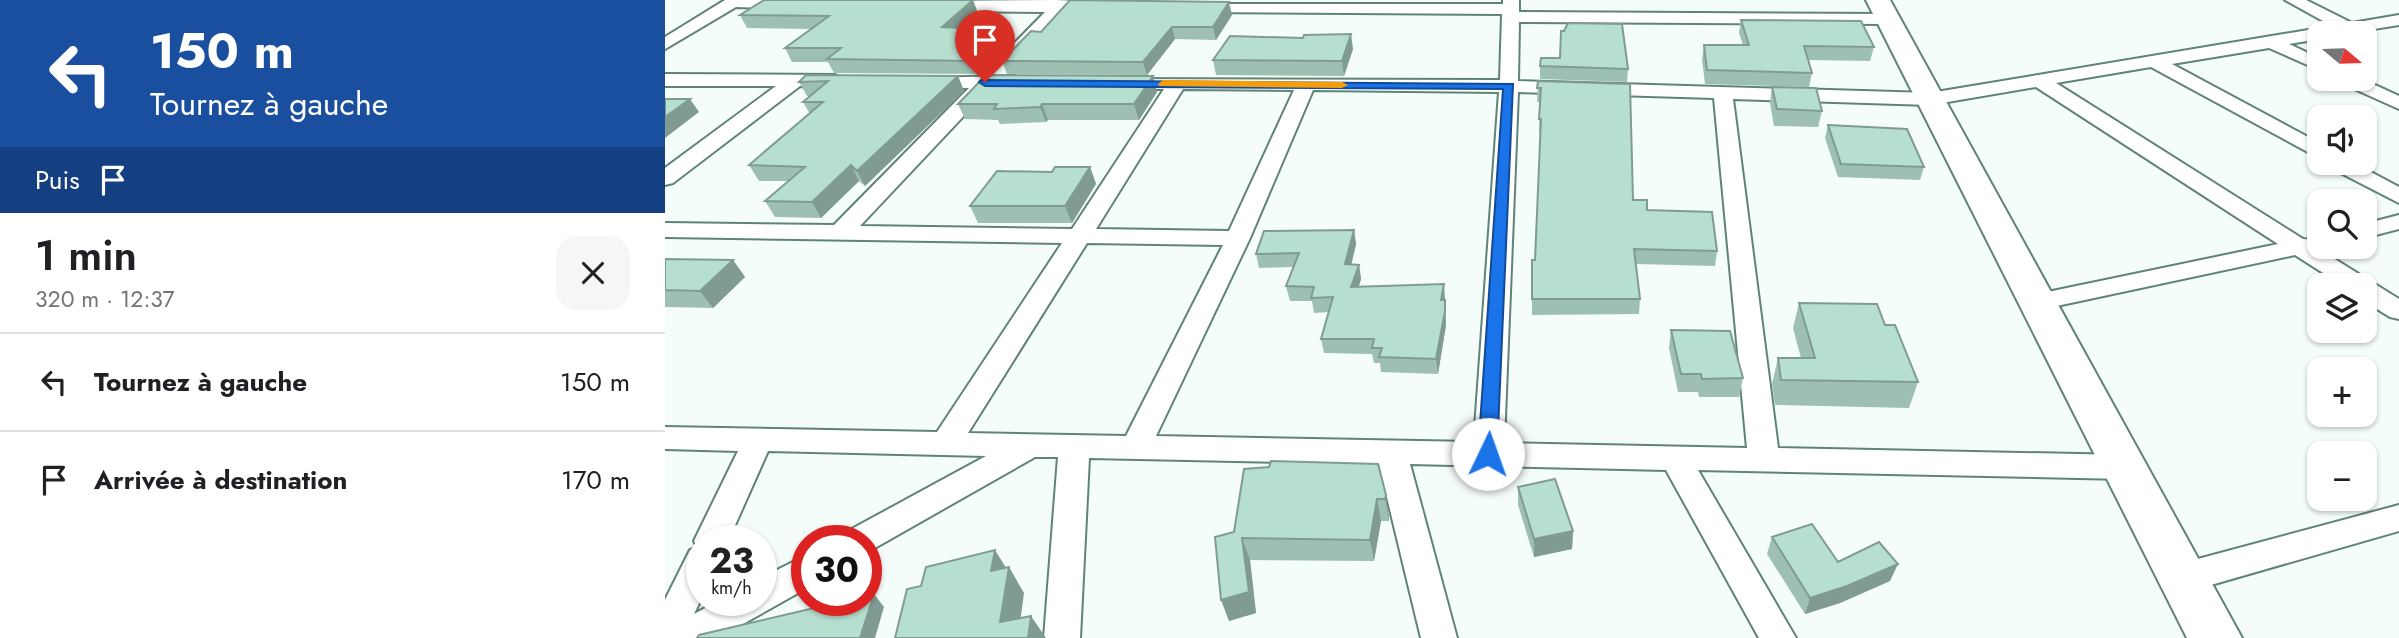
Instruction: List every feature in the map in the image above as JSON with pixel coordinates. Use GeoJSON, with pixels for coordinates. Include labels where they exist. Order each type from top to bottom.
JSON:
{"type":"FeatureCollection","features":[{"type":"Feature","properties":{"kind":"main road"},"geometry":{"type":"LineString","coordinates":[[1883,10],[2215,638]]}},
{"type":"Feature","properties":{"kind":"street"},"geometry":{"type":"LineString","coordinates":[[1566,0],[1602,18]]}},
{"type":"Feature","properties":{"kind":"street"},"geometry":{"type":"LineString","coordinates":[[2293,0],[2336,21]]}},
{"type":"Feature","properties":{"kind":"street"},"geometry":{"type":"LineString","coordinates":[[665,44],[734,1],[813,4]]}},
{"type":"Feature","properties":{"kind":"street"},"geometry":{"type":"LineString","coordinates":[[841,232],[1062,3]]}},
{"type":"Feature","properties":{"kind":"street"},"geometry":{"type":"LineString","coordinates":[[924,6],[1062,3],[1113,7]]}},
{"type":"Feature","properties":{"kind":"street"},"geometry":{"type":"LineString","coordinates":[[1181,7],[1224,4],[1389,4],[1511,9],[1602,18],[1883,10]]}},
{"type":"Feature","properties":{"kind":"street"},"geometry":{"type":"LineString","coordinates":[[1488,454],[1511,9]]}},
{"type":"Feature","properties":{"kind":"street"},"geometry":{"type":"LineString","coordinates":[[2377,24],[2399,20]]}},
{"type":"Feature","properties":{"kind":"street"},"geometry":{"type":"LineString","coordinates":[[1094,83],[1509,86],[1930,99],[2307,35]]}},
{"type":"Feature","properties":{"kind":"street"},"geometry":{"type":"LineString","coordinates":[[2271,42],[2307,59]]}},
{"type":"Feature","properties":{"kind":"street"},"geometry":{"type":"LineString","coordinates":[[2155,62],[2307,145]]}},
{"type":"Feature","properties":{"kind":"street"},"geometry":{"type":"LineString","coordinates":[[665,80],[849,81]]}},
{"type":"Feature","properties":{"kind":"street"},"geometry":{"type":"LineString","coordinates":[[665,178],[795,81]]}},
{"type":"Feature","properties":{"kind":"street"},"geometry":{"type":"LineString","coordinates":[[904,82],[1026,82]]}},
{"type":"Feature","properties":{"kind":"street"},"geometry":{"type":"LineString","coordinates":[[2041,82],[2307,243]]}},
{"type":"Feature","properties":{"kind":"street"},"geometry":{"type":"LineString","coordinates":[[945,444],[1077,235],[1177,84]]}},
{"type":"Feature","properties":{"kind":"street"},"geometry":{"type":"LineString","coordinates":[[1135,448],[1238,238],[1306,85]]}},
{"type":"Feature","properties":{"kind":"street"},"geometry":{"type":"LineString","coordinates":[[2374,91],[2399,103]]}},
{"type":"Feature","properties":{"kind":"street"},"geometry":{"type":"LineString","coordinates":[[1723,92],[1764,460]]}},
{"type":"Feature","properties":{"kind":"street"},"geometry":{"type":"LineString","coordinates":[[2361,175],[2399,196]]}},
{"type":"Feature","properties":{"kind":"street"},"geometry":{"type":"LineString","coordinates":[[2377,228],[2399,222]]}},
{"type":"Feature","properties":{"kind":"street"},"geometry":{"type":"LineString","coordinates":[[665,230],[1238,238]]}},
{"type":"Feature","properties":{"kind":"street"},"geometry":{"type":"LineString","coordinates":[[2038,302],[2307,244]]}},
{"type":"Feature","properties":{"kind":"street"},"geometry":{"type":"LineString","coordinates":[[2327,259],[2344,273]]}},
{"type":"Feature","properties":{"kind":"street"},"geometry":{"type":"LineString","coordinates":[[2377,297],[2399,311]]}},
{"type":"Feature","properties":{"kind":"street"},"geometry":{"type":"LineString","coordinates":[[665,438],[2125,467]]}},
{"type":"Feature","properties":{"kind":"street"},"geometry":{"type":"LineString","coordinates":[[718,525],[758,440]]}},
{"type":"Feature","properties":{"kind":"street"},"geometry":{"type":"LineString","coordinates":[[882,529],[1031,445]]}},
{"type":"Feature","properties":{"kind":"street"},"geometry":{"type":"LineString","coordinates":[[1062,638],[1074,447]]}},
{"type":"Feature","properties":{"kind":"street"},"geometry":{"type":"LineString","coordinates":[[1392,453],[1439,638]]}},
{"type":"Feature","properties":{"kind":"street"},"geometry":{"type":"LineString","coordinates":[[1675,458],[1779,638]]}},
{"type":"Feature","properties":{"kind":"street"},"geometry":{"type":"LineString","coordinates":[[2183,578],[2399,518]]}},
{"type":"Feature","properties":{"kind":"street"},"geometry":{"type":"LineString","coordinates":[[665,638],[686,594]]}},
{"type":"Feature","properties":{"kind":"street"},"geometry":{"type":"LineString","coordinates":[[685,638],[724,616]]}},
{"type":"Feature","properties":{"kind":"building"},"geometry":{"type":"Polygon","coordinates":[[[764,0],[973,0],[942,27],[1005,30],[974,61],[827,59],[841,48],[785,48],[829,16],[740,15],[764,0]]]}},
{"type":"Feature","properties":{"kind":"building"},"geometry":{"type":"Polygon","coordinates":[[[1070,0],[1229,2],[1213,27],[1172,27],[1143,62],[1002,61],[1031,31],[1041,32],[1070,0]]]}},
{"type":"Feature","properties":{"kind":"building"},"geometry":{"type":"Polygon","coordinates":[[[1741,20],[1861,21],[1874,47],[1804,46],[1812,73],[1707,70],[1704,45],[1749,45],[1741,20]]]}},
{"type":"Feature","properties":{"kind":"building"},"geometry":{"type":"Polygon","coordinates":[[[1568,23],[1622,24],[1628,69],[1540,66],[1541,58],[1560,58],[1561,31],[1564,31],[1568,23]]]}},
{"type":"Feature","properties":{"kind":"building"},"geometry":{"type":"Polygon","coordinates":[[[1351,34],[1342,61],[1213,60],[1230,36],[1303,38],[1304,35],[1351,34]]]}},
{"type":"Feature","properties":{"kind":"building"},"geometry":{"type":"Polygon","coordinates":[[[806,75],[958,76],[857,171],[851,165],[812,202],[765,201],[805,167],[749,165],[823,102],[803,102],[828,81],[799,82],[806,75]]]}},
{"type":"Feature","properties":{"kind":"building"},"geometry":{"type":"Polygon","coordinates":[[[986,75],[1153,76],[1134,104],[1042,104],[1040,107],[994,109],[997,104],[958,104],[986,75]]]}},
{"type":"Feature","properties":{"kind":"building"},"geometry":{"type":"Polygon","coordinates":[[[1538,81],[1630,84],[1633,200],[1647,200],[1647,210],[1712,212],[1717,251],[1634,249],[1640,299],[1532,299],[1541,119],[1541,88],[1537,88],[1538,81]]]}},
{"type":"Feature","properties":{"kind":"building"},"geometry":{"type":"Polygon","coordinates":[[[1772,87],[1816,88],[1822,111],[1777,109],[1772,87]]]}},
{"type":"Feature","properties":{"kind":"building"},"geometry":{"type":"Polygon","coordinates":[[[665,99],[690,99],[665,117],[665,99]]]}},
{"type":"Feature","properties":{"kind":"building"},"geometry":{"type":"Polygon","coordinates":[[[1828,125],[1907,129],[1924,167],[1841,164],[1828,125]]]}},
{"type":"Feature","properties":{"kind":"building"},"geometry":{"type":"Polygon","coordinates":[[[1055,167],[1090,167],[1065,206],[970,206],[997,171],[1052,172],[1055,167]]]}},
{"type":"Feature","properties":{"kind":"building"},"geometry":{"type":"Polygon","coordinates":[[[1354,230],[1345,264],[1359,265],[1351,287],[1444,284],[1441,300],[1445,300],[1445,311],[1436,359],[1379,357],[1382,348],[1372,348],[1374,339],[1321,339],[1333,297],[1311,298],[1314,287],[1286,286],[1299,253],[1256,254],[1264,231],[1354,230]]]}},
{"type":"Feature","properties":{"kind":"building"},"geometry":{"type":"Polygon","coordinates":[[[665,259],[733,260],[700,291],[665,290],[665,259]]]}},
{"type":"Feature","properties":{"kind":"building"},"geometry":{"type":"Polygon","coordinates":[[[1799,303],[1877,304],[1885,325],[1895,325],[1918,382],[1781,380],[1778,358],[1815,358],[1799,303]]]}},
{"type":"Feature","properties":{"kind":"building"},"geometry":{"type":"Polygon","coordinates":[[[1671,330],[1730,331],[1743,378],[1702,379],[1701,374],[1681,374],[1671,330]]]}},
{"type":"Feature","properties":{"kind":"building"},"geometry":{"type":"Polygon","coordinates":[[[1271,461],[1378,464],[1385,499],[1377,499],[1370,540],[1242,538],[1249,592],[1221,600],[1215,537],[1234,532],[1244,469],[1269,467],[1271,461]]]}},
{"type":"Feature","properties":{"kind":"building"},"geometry":{"type":"Polygon","coordinates":[[[1555,479],[1573,531],[1534,539],[1518,487],[1555,479]]]}},
{"type":"Feature","properties":{"kind":"building"},"geometry":{"type":"Polygon","coordinates":[[[1812,524],[1838,562],[1879,542],[1898,564],[1847,586],[1810,598],[1772,537],[1812,524]]]}},
{"type":"Feature","properties":{"kind":"building"},"geometry":{"type":"Polygon","coordinates":[[[995,550],[991,571],[1009,567],[1000,622],[1031,616],[1028,638],[895,638],[907,589],[921,586],[926,567],[995,550]]]}},
{"type":"Feature","properties":{"kind":"building"},"geometry":{"type":"Polygon","coordinates":[[[791,613],[791,616],[867,616],[860,638],[697,638],[699,635],[791,613]]]}},
{"type":"Feature","properties":{"kind":"slow traffic"},"geometry":{"type":"LineString","coordinates":[[1163,84],[1342,85]]}},
{"type":"Feature","properties":{"kind":"route"},"geometry":{"type":"LineString","coordinates":[[985,82],[1509,86],[1488,454]]}}]}
